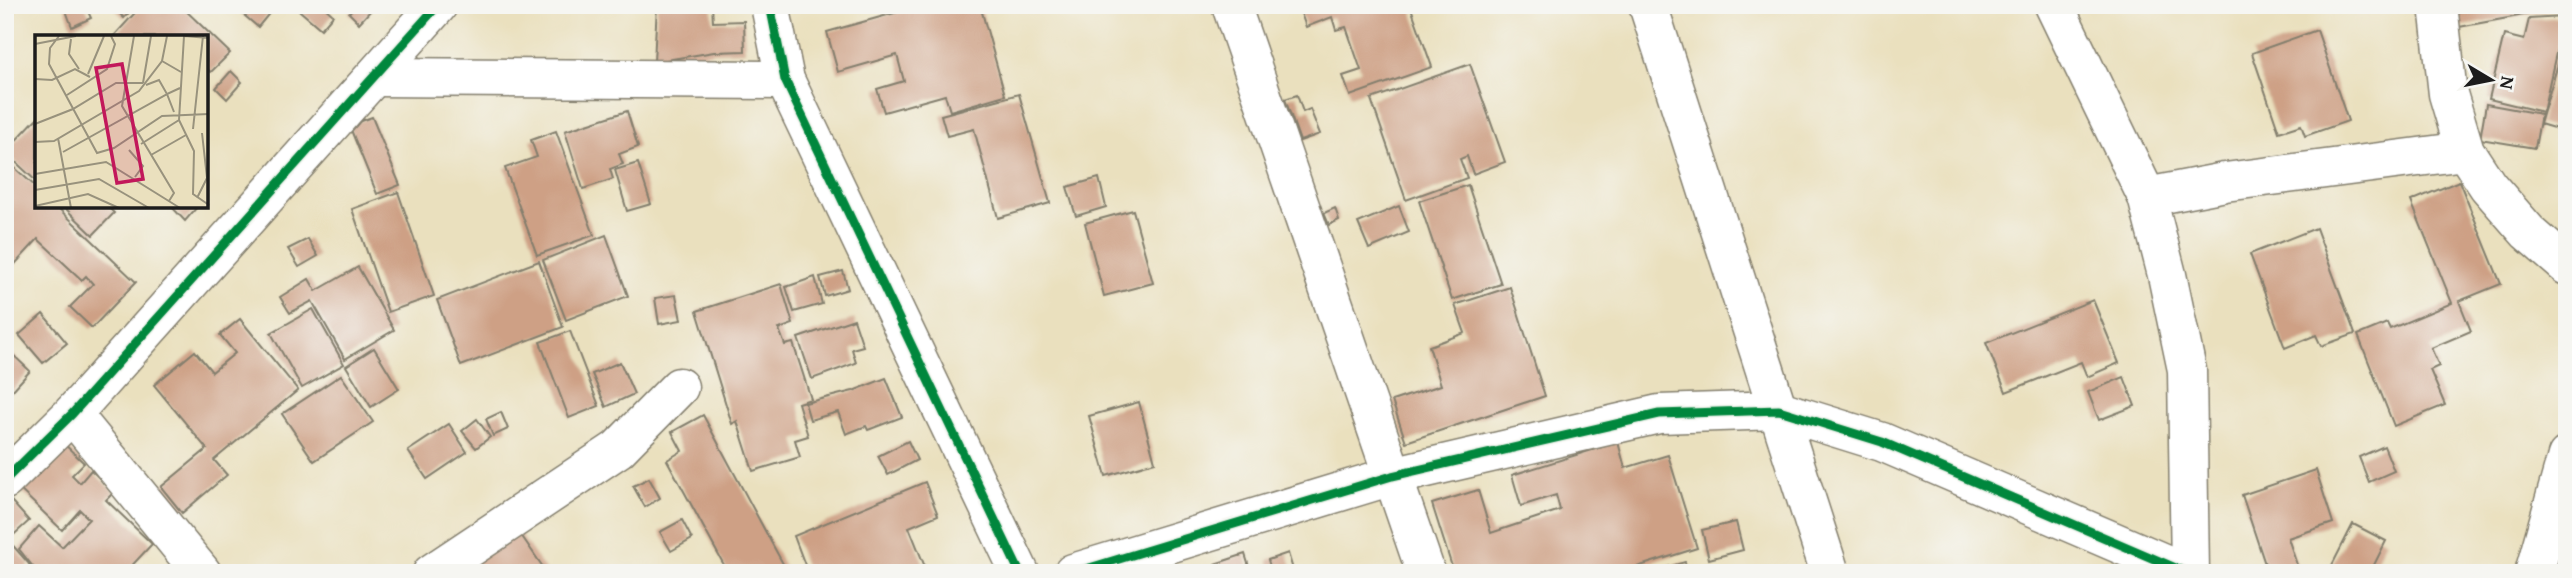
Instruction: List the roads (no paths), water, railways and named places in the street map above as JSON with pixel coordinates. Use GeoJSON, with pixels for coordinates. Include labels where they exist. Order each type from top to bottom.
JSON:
{"type":"FeatureCollection","features":[{"type":"Feature","properties":{"kind":"street"},"geometry":{"type":"LineString","coordinates":[[5,480],[72,414],[438,5]]}},
{"type":"Feature","properties":{"kind":"street"},"geometry":{"type":"LineString","coordinates":[[770,5],[785,80],[1020,573]]}},
{"type":"Feature","properties":{"kind":"street"},"geometry":{"type":"LineString","coordinates":[[1231,5],[1426,573]]}},
{"type":"Feature","properties":{"kind":"street"},"geometry":{"type":"LineString","coordinates":[[1648,5],[1830,573]]}},
{"type":"Feature","properties":{"kind":"street"},"geometry":{"type":"LineString","coordinates":[[1073,573],[1392,476],[1659,414],[1779,410],[1882,442],[2189,573],[2187,370],[2167,275],[2147,197],[2054,5]]}},
{"type":"Feature","properties":{"kind":"street"},"geometry":{"type":"LineString","coordinates":[[2438,5],[2448,94],[2465,152],[2488,186],[2528,232],[2567,267]]}},
{"type":"Feature","properties":{"kind":"street"},"geometry":{"type":"LineString","coordinates":[[375,78],[785,80]]}},
{"type":"Feature","properties":{"kind":"street"},"geometry":{"type":"LineString","coordinates":[[2147,197],[2225,182],[2465,152]]}},
{"type":"Feature","properties":{"kind":"street"},"geometry":{"type":"LineString","coordinates":[[432,573],[618,449],[679,387]]}},
{"type":"Feature","properties":{"kind":"street"},"geometry":{"type":"LineString","coordinates":[[72,414],[202,573]]}},
{"type":"Feature","properties":{"kind":"street"},"geometry":{"type":"LineString","coordinates":[[2534,573],[2567,456]]}}]}
